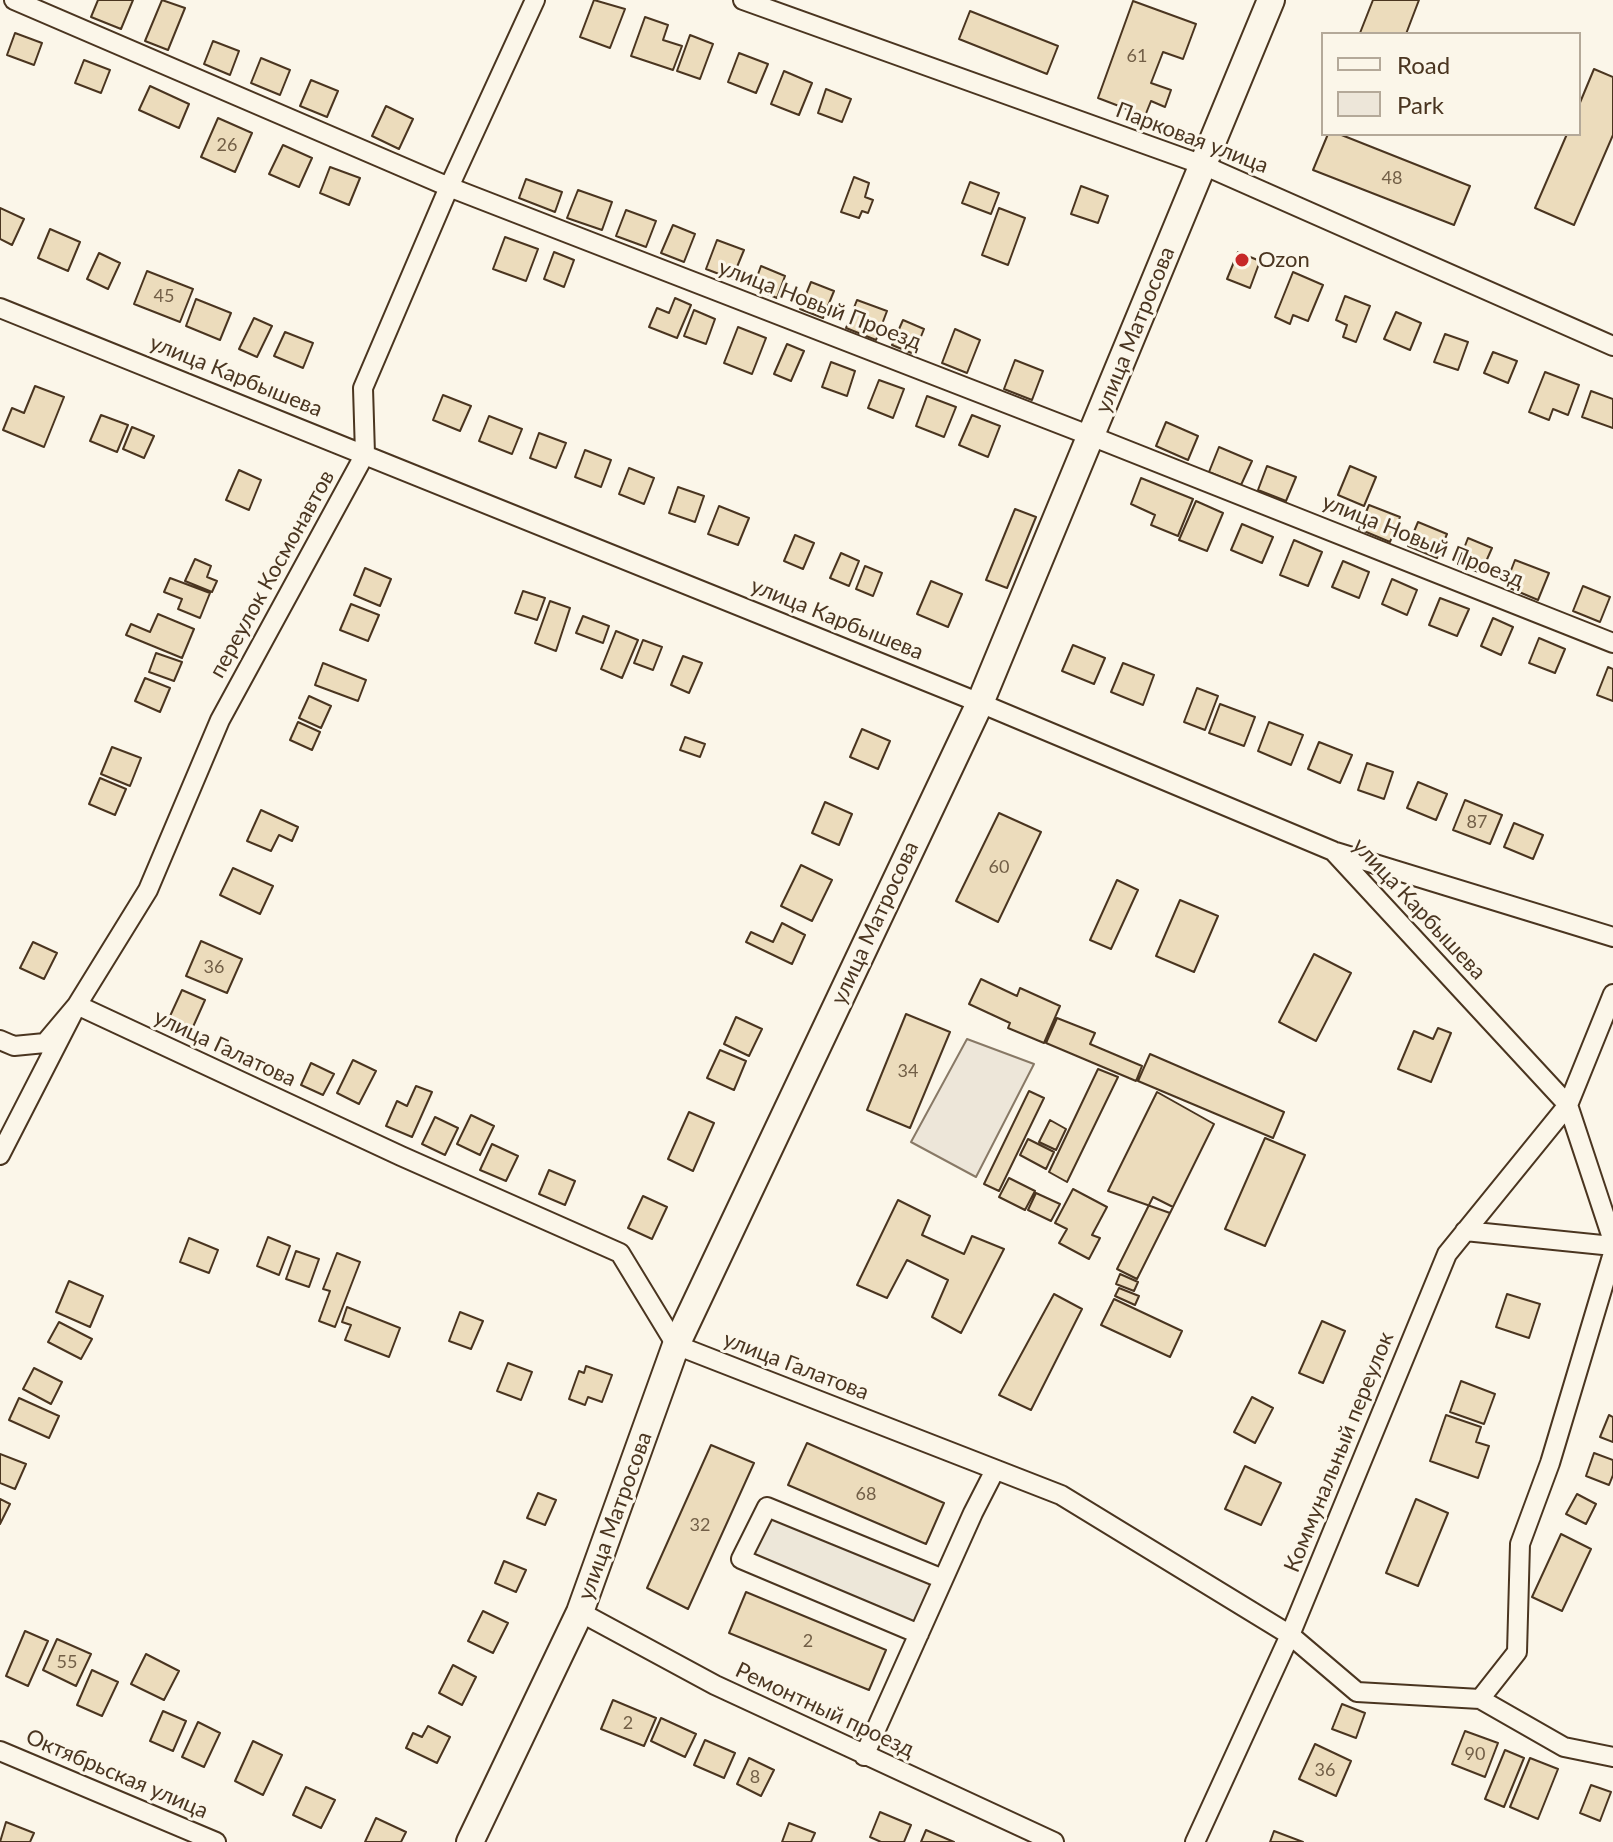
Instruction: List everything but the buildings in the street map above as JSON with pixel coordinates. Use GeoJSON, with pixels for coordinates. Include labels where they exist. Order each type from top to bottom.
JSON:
{"type":"FeatureCollection","features":[{"type":"Feature","properties":{"kind":"street","name":"улица Новый Проезд"},"geometry":{"type":"LineString","coordinates":[[14,0],[449,187],[1613,643]]}},
{"type":"Feature","properties":{"kind":"street"},"geometry":{"type":"LineString","coordinates":[[365,454],[363,388],[449,187],[535,0]]}},
{"type":"Feature","properties":{"kind":"street","name":"Парковая улица"},"geometry":{"type":"LineString","coordinates":[[743,0],[1203,165],[1613,346]]}},
{"type":"Feature","properties":{"kind":"street","name":"улица Матросова"},"geometry":{"type":"LineString","coordinates":[[470,1842],[580,1612],[676,1345],[980,703],[1271,0]]}},
{"type":"Feature","properties":{"kind":"street","name":"улица Карбышева"},"geometry":{"type":"LineString","coordinates":[[0,308],[980,703],[1333,851],[1568,1105]]}},
{"type":"Feature","properties":{"kind":"street","name":"переулок Космонавтов"},"geometry":{"type":"LineString","coordinates":[[0,1155],[77,1005],[148,890],[220,720],[365,454]]}},
{"type":"Feature","properties":{"kind":"street"},"geometry":{"type":"LineString","coordinates":[[1333,851],[1613,937]]}},
{"type":"Feature","properties":{"kind":"street","name":"Коммунальный переулок"},"geometry":{"type":"LineString","coordinates":[[1195,1842],[1290,1635],[1447,1254],[1568,1105],[1613,994]]}},
{"type":"Feature","properties":{"kind":"street"},"geometry":{"type":"LineString","coordinates":[[0,1040],[14,1046],[45,1043],[77,1005]]}},
{"type":"Feature","properties":{"kind":"street","name":"улица Галатова"},"geometry":{"type":"LineString","coordinates":[[77,1005],[401,1156],[620,1253],[676,1345],[1061,1495],[1290,1635],[1357,1692],[1480,1699],[1564,1747],[1613,1757]]}},
{"type":"Feature","properties":{"kind":"street"},"geometry":{"type":"LineString","coordinates":[[1465,1231],[1613,1244],[1568,1105]]}},
{"type":"Feature","properties":{"kind":"street"},"geometry":{"type":"LineString","coordinates":[[1480,1699],[1517,1652],[1520,1544],[1550,1463],[1613,1253]]}},
{"type":"Feature","properties":{"kind":"street"},"geometry":{"type":"LineString","coordinates":[[864,1756],[995,1470]]}},
{"type":"Feature","properties":{"kind":"street"},"geometry":{"type":"LineString","coordinates":[[919,1634],[741,1559],[767,1507],[943,1579]]}},
{"type":"Feature","properties":{"kind":"street","name":"Ремонтный проезд"},"geometry":{"type":"LineString","coordinates":[[580,1612],[715,1685],[1054,1842]]}},
{"type":"Feature","properties":{"kind":"street","name":"Октябрьская улица"},"geometry":{"type":"LineString","coordinates":[[0,1751],[216,1842]]}},
{"type":"Feature","properties":{"kind":"green space"},"geometry":{"type":"Polygon","coordinates":[[[967,1039],[1034,1064],[976,1177],[911,1142],[967,1039]]]}},
{"type":"Feature","properties":{"kind":"shaded area"},"geometry":{"type":"Polygon","coordinates":[[[767,1512],[937,1581],[913,1627],[748,1553],[767,1512]]]}},
{"type":"Feature","properties":{"kind":"place","name":"Ozon"},"geometry":{"type":"Point","coordinates":[1242,260]}}]}
